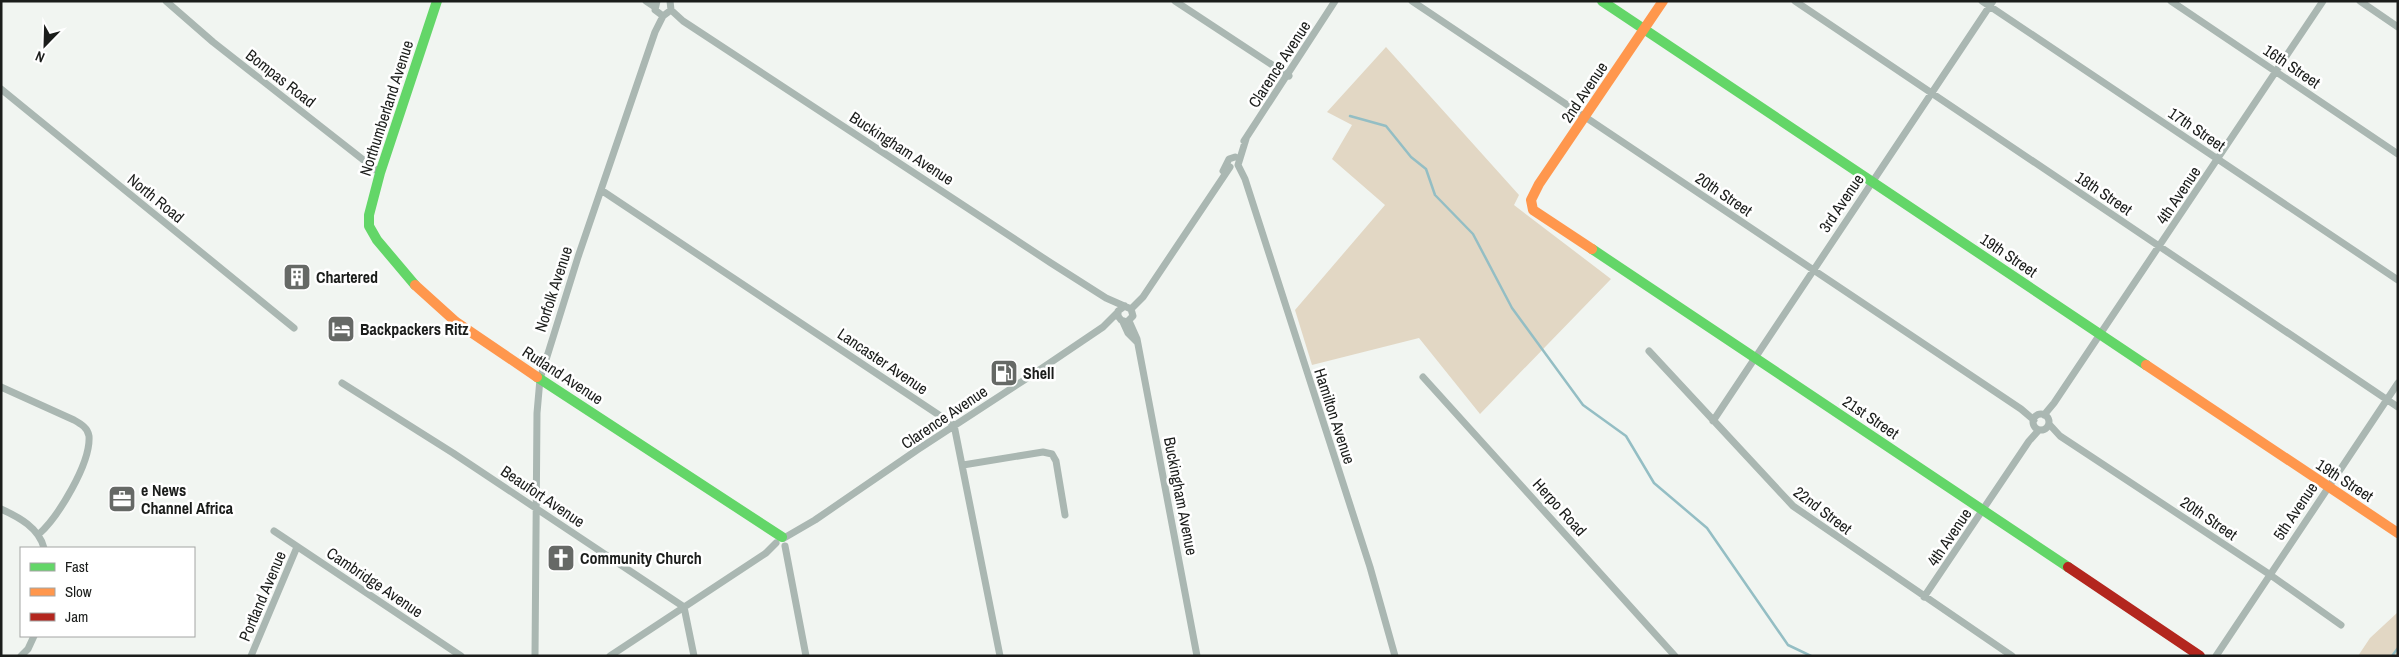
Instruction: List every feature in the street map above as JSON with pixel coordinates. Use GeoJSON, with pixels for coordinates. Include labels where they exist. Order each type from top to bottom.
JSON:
{"type":"FeatureCollection","features":[{"type":"Feature","properties":{"kind":"street","name":"Bompas Road"},"geometry":{"type":"LineString","coordinates":[[166,1],[213,42],[380,173]]}},
{"type":"Feature","properties":{"kind":"street","name":"Northumberland Avenue"},"geometry":{"type":"LineString","coordinates":[[369,226],[369,214],[380,173],[437,1]]}},
{"type":"Feature","properties":{"kind":"street","name":"Buckingham Avenue"},"geometry":{"type":"LineString","coordinates":[[646,1],[665,8],[1106,298],[1125,315],[1137,342],[1198,656]]}},
{"type":"Feature","properties":{"kind":"street"},"geometry":{"type":"LineString","coordinates":[[1174,1],[1289,76]]}},
{"type":"Feature","properties":{"kind":"street","name":"20th Street"},"geometry":{"type":"LineString","coordinates":[[1412,1],[1584,118],[2269,574],[2341,626]]}},
{"type":"Feature","properties":{"kind":"street","name":"19th Street"},"geometry":{"type":"LineString","coordinates":[[1602,1],[2398,533]]}},
{"type":"Feature","properties":{"kind":"street","name":"2nd Avenue"},"geometry":{"type":"LineString","coordinates":[[1531,200],[1663,1]]}},
{"type":"Feature","properties":{"kind":"street","name":"18th Street"},"geometry":{"type":"LineString","coordinates":[[1795,1],[2398,407]]}},
{"type":"Feature","properties":{"kind":"street","name":"17th Street"},"geometry":{"type":"LineString","coordinates":[[1982,1],[1991,4],[2218,160],[2398,280]]}},
{"type":"Feature","properties":{"kind":"street","name":"16th Street"},"geometry":{"type":"LineString","coordinates":[[2171,1],[2398,154]]}},
{"type":"Feature","properties":{"kind":"street","name":"4th Avenue"},"geometry":{"type":"LineString","coordinates":[[1924,597],[2323,1]]}},
{"type":"Feature","properties":{"kind":"street"},"geometry":{"type":"LineString","coordinates":[[2360,1],[2398,27]]}},
{"type":"Feature","properties":{"kind":"street","name":"Clarence Avenue"},"geometry":{"type":"LineString","coordinates":[[610,656],[781,543],[954,425],[1103,327],[1125,315],[1143,297],[1220,179],[1234,163],[1246,139],[1289,76],[1334,2]]}},
{"type":"Feature","properties":{"kind":"street","name":"3rd Avenue"},"geometry":{"type":"LineString","coordinates":[[1713,421],[1991,4]]}},
{"type":"Feature","properties":{"kind":"street","name":"Norfolk Avenue"},"geometry":{"type":"LineString","coordinates":[[535,656],[536,413],[540,379],[601,190],[665,8]]}},
{"type":"Feature","properties":{"kind":"street","name":"North Road"},"geometry":{"type":"LineString","coordinates":[[1,89],[294,328]]}},
{"type":"Feature","properties":{"kind":"street","name":"Hamilton Avenue"},"geometry":{"type":"LineString","coordinates":[[1234,163],[1246,186],[1370,567],[1395,656]]}},
{"type":"Feature","properties":{"kind":"street","name":"Lancaster Avenue"},"geometry":{"type":"LineString","coordinates":[[601,190],[954,425]]}},
{"type":"Feature","properties":{"kind":"street","name":"21st Street"},"geometry":{"type":"LineString","coordinates":[[1531,200],[1531,204],[1537,214],[1755,357],[2200,656]]}},
{"type":"Feature","properties":{"kind":"street","name":"Rutland Avenue"},"geometry":{"type":"LineString","coordinates":[[369,226],[396,265],[433,303],[540,379],[762,525],[781,543],[788,560],[806,656]]}},
{"type":"Feature","properties":{"kind":"street","name":"22nd Street"},"geometry":{"type":"LineString","coordinates":[[1648,351],[1793,506],[2012,656]]}},
{"type":"Feature","properties":{"kind":"street","name":"Herpo Road"},"geometry":{"type":"LineString","coordinates":[[1423,377],[1675,656]]}},
{"type":"Feature","properties":{"kind":"street","name":"Beaufort Avenue"},"geometry":{"type":"LineString","coordinates":[[342,383],[684,606]]}},
{"type":"Feature","properties":{"kind":"street","name":"5th Avenue"},"geometry":{"type":"LineString","coordinates":[[2216,656],[2398,383]]}},
{"type":"Feature","properties":{"kind":"street"},"geometry":{"type":"LineString","coordinates":[[1,387],[85,426],[89,436],[86,456],[62,506],[39,534]]}},
{"type":"Feature","properties":{"kind":"street"},"geometry":{"type":"LineString","coordinates":[[954,425],[1000,656]]}},
{"type":"Feature","properties":{"kind":"street"},"geometry":{"type":"LineString","coordinates":[[963,465],[1043,452],[1052,454],[1056,461],[1065,515]]}},
{"type":"Feature","properties":{"kind":"street"},"geometry":{"type":"LineString","coordinates":[[1,509],[39,534],[44,547]]}},
{"type":"Feature","properties":{"kind":"street","name":"Cambridge Avenue"},"geometry":{"type":"LineString","coordinates":[[274,531],[456,654]]}},
{"type":"Feature","properties":{"kind":"street","name":"Portland Avenue"},"geometry":{"type":"LineString","coordinates":[[251,656],[297,547]]}},
{"type":"Feature","properties":{"kind":"street"},"geometry":{"type":"LineString","coordinates":[[684,606],[694,656]]}},
{"type":"Feature","properties":{"kind":"street"},"geometry":{"type":"LineString","coordinates":[[21,656],[28,650],[34,637]]}},
{"type":"Feature","properties":{"kind":"shaded area"},"geometry":{"type":"Polygon","coordinates":[[[1386,47],[1519,195],[1514,205],[1611,279],[1480,414],[1419,338],[1312,365],[1295,310],[1385,205],[1332,159],[1352,125],[1327,112],[1386,47]]]}},
{"type":"Feature","properties":{"kind":"shaded area"},"geometry":{"type":"Polygon","coordinates":[[[2398,612],[2398,656],[2358,656],[2370,638],[2398,612]]]}},
{"type":"Feature","properties":{"kind":"waterway"},"geometry":{"type":"LineString","coordinates":[[1350,116],[1386,126],[1411,157],[1426,169],[1435,195],[1473,234],[1512,308],[1583,405],[1626,436],[1654,483],[1707,528],[1788,645],[1811,656]]}},
{"type":"Feature","properties":{"kind":"waterway"},"geometry":{"type":"LineString","coordinates":[[2392,656],[2398,648]]}},
{"type":"Feature","properties":{"kind":"traffic: fast"},"geometry":{"type":"LineString","coordinates":[[415,285],[377,240],[369,226],[369,215],[380,173],[437,1]]}},
{"type":"Feature","properties":{"kind":"traffic: fast"},"geometry":{"type":"LineString","coordinates":[[1602,1],[2146,365]]}},
{"type":"Feature","properties":{"kind":"traffic: fast"},"geometry":{"type":"LineString","coordinates":[[1592,249],[2068,567]]}},
{"type":"Feature","properties":{"kind":"traffic: fast"},"geometry":{"type":"LineString","coordinates":[[537,377],[782,537]]}},
{"type":"Feature","properties":{"kind":"traffic: slow"},"geometry":{"type":"LineString","coordinates":[[1592,249],[1533,210],[1531,200],[1539,184],[1663,1]]}},
{"type":"Feature","properties":{"kind":"traffic: slow"},"geometry":{"type":"LineString","coordinates":[[415,285],[456,322],[537,377]]}},
{"type":"Feature","properties":{"kind":"traffic: slow"},"geometry":{"type":"LineString","coordinates":[[2146,365],[2398,533]]}},
{"type":"Feature","properties":{"kind":"traffic: jam"},"geometry":{"type":"LineString","coordinates":[[2068,567],[2200,656]]}},
{"type":"Feature","properties":{"kind":"place","name":"Chartered"},"geometry":{"type":"Point","coordinates":[297,277]}},
{"type":"Feature","properties":{"kind":"place","name":"Backpackers Ritz"},"geometry":{"type":"Point","coordinates":[341,329]}},
{"type":"Feature","properties":{"kind":"place","name":"Shell"},"geometry":{"type":"Point","coordinates":[1004,373]}},
{"type":"Feature","properties":{"kind":"place","name":"e News Channel Africa"},"geometry":{"type":"Point","coordinates":[122,499]}},
{"type":"Feature","properties":{"kind":"place","name":"Community Church"},"geometry":{"type":"Point","coordinates":[561,558]}}]}
